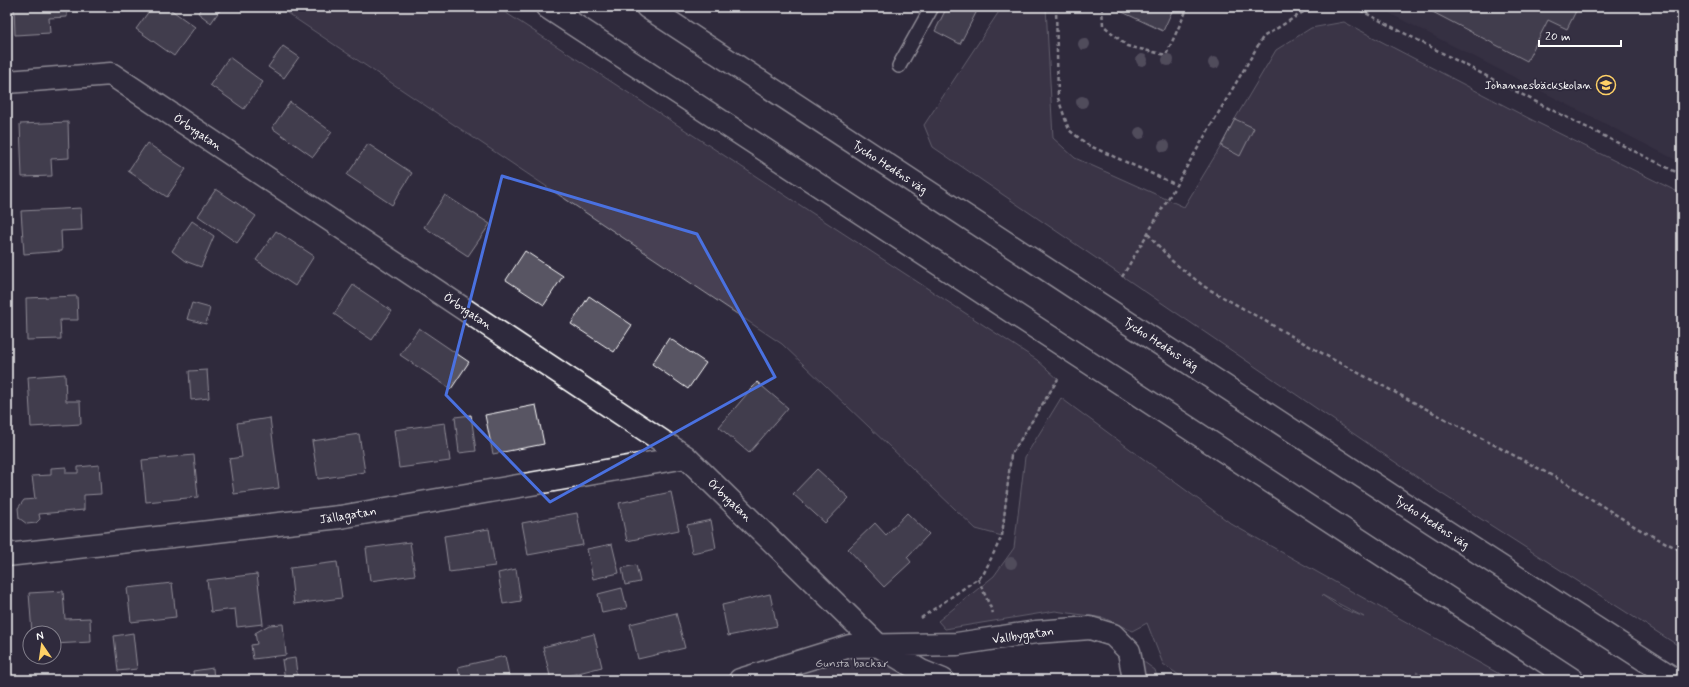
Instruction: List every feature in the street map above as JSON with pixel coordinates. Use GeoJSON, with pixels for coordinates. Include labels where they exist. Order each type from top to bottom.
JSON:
{"type":"FeatureCollection","features":[{"type":"Feature","properties":{"kind":"main road"},"geometry":{"type":"LineString","coordinates":[[547,7],[1573,680]]}},
{"type":"Feature","properties":{"kind":"main road","name":"Tycho Hedéns väg"},"geometry":{"type":"LineString","coordinates":[[647,7],[1433,523],[1676,680]]}},
{"type":"Feature","properties":{"kind":"main road","name":"Örbygatan"},"geometry":{"type":"LineString","coordinates":[[7,82],[111,74],[686,457],[879,646]]}},
{"type":"Feature","properties":{"kind":"main road","name":"Jällagatan"},"geometry":{"type":"LineString","coordinates":[[7,555],[340,518],[686,457]]}},
{"type":"Feature","properties":{"kind":"main road","name":"Vallbygatan"},"geometry":{"type":"LineString","coordinates":[[740,680],[850,646],[957,644],[1036,632],[1090,628],[1113,635],[1129,651],[1134,680]]}},
{"type":"Feature","properties":{"kind":"main road"},"geometry":{"type":"LineString","coordinates":[[879,646],[921,671],[943,680]]}},
{"type":"Feature","properties":{"kind":"lane"},"geometry":{"type":"LineString","coordinates":[[899,66],[932,7]]}},
{"type":"Feature","properties":{"kind":"path"},"geometry":{"type":"LineString","coordinates":[[1056,7],[1058,98],[1069,130],[1088,144],[1177,184]]}},
{"type":"Feature","properties":{"kind":"path"},"geometry":{"type":"LineString","coordinates":[[1102,7],[1103,25],[1127,46],[1166,55],[1188,7]]}},
{"type":"Feature","properties":{"kind":"path"},"geometry":{"type":"LineString","coordinates":[[1122,277],[1263,37],[1305,11],[1327,7]]}},
{"type":"Feature","properties":{"kind":"path"},"geometry":{"type":"LineString","coordinates":[[1354,7],[1542,105],[1682,175]]}},
{"type":"Feature","properties":{"kind":"path"},"geometry":{"type":"LineString","coordinates":[[1148,234],[1172,261],[1205,287],[1334,360],[1566,483],[1637,528],[1682,551]]}},
{"type":"Feature","properties":{"kind":"path"},"geometry":{"type":"LineString","coordinates":[[916,622],[983,575],[1002,536],[1011,455],[1058,379]]}},
{"type":"Feature","properties":{"kind":"path"},"geometry":{"type":"LineString","coordinates":[[978,579],[1004,637]]}},
{"type":"Feature","properties":{"kind":"highlighted area"},"geometry":{"type":"Polygon","coordinates":[[[502,176],[697,234],[775,377],[550,502],[446,395],[502,176]]]}},
{"type":"Feature","properties":{"kind":"shaded area","name":"Johannesbäckskolan"},"geometry":{"type":"Polygon","coordinates":[[[1377,7],[1682,7],[1682,163],[1377,7]]]}},
{"type":"Feature","properties":{"kind":"green space"},"geometry":{"type":"Polygon","coordinates":[[[278,7],[497,7],[1037,360],[1058,379],[1011,455],[1002,536],[976,529],[782,344],[278,7]]]}},
{"type":"Feature","properties":{"kind":"green space"},"geometry":{"type":"Polygon","coordinates":[[[1002,7],[1046,7],[1053,138],[1075,158],[1184,207],[1276,50],[1311,28],[1344,22],[1534,121],[1682,194],[1682,648],[1442,494],[933,147],[924,125],[1002,7]]]}},
{"type":"Feature","properties":{"kind":"green space"},"geometry":{"type":"Polygon","coordinates":[[[1061,398],[1233,525],[1510,680],[1433,680],[1416,672],[1420,680],[1186,680],[1163,664],[1147,623],[1132,631],[1104,618],[1055,611],[945,629],[938,621],[994,576],[1014,548],[1025,457],[1061,398]],[[1322,595],[1339,607],[1364,617],[1322,595]]]}},
{"type":"Feature","properties":{"kind":"green space","name":"Gunsta backar"},"geometry":{"type":"Polygon","coordinates":[[[850,646],[943,680],[740,680],[850,646]]]}},
{"type":"Feature","properties":{"kind":"green space"},"geometry":{"type":"Polygon","coordinates":[[[1129,651],[1155,670],[1158,680],[1134,680],[1129,651]]]}},
{"type":"Feature","properties":{"kind":"building"},"geometry":{"type":"Polygon","coordinates":[[[14,7],[67,7],[67,17],[49,18],[50,33],[15,35],[14,7]]]}},
{"type":"Feature","properties":{"kind":"building"},"geometry":{"type":"Polygon","coordinates":[[[152,7],[167,7],[195,27],[174,56],[136,29],[152,7]]]}},
{"type":"Feature","properties":{"kind":"building"},"geometry":{"type":"Polygon","coordinates":[[[202,7],[222,7],[211,23],[198,13],[202,7]]]}},
{"type":"Feature","properties":{"kind":"building"},"geometry":{"type":"Polygon","coordinates":[[[947,7],[979,7],[960,44],[935,31],[947,7]]]}},
{"type":"Feature","properties":{"kind":"building"},"geometry":{"type":"Polygon","coordinates":[[[1121,7],[1174,7],[1163,31],[1120,11],[1121,7]]]}},
{"type":"Feature","properties":{"kind":"building"},"geometry":{"type":"Polygon","coordinates":[[[1423,7],[1578,7],[1567,29],[1548,20],[1527,61],[1423,7]]]}},
{"type":"Feature","properties":{"kind":"building"},"geometry":{"type":"Polygon","coordinates":[[[283,46],[299,57],[284,78],[268,67],[283,46]]]}},
{"type":"Feature","properties":{"kind":"building"},"geometry":{"type":"Polygon","coordinates":[[[229,57],[263,82],[244,109],[210,85],[229,57]]]}},
{"type":"Feature","properties":{"kind":"building"},"geometry":{"type":"Polygon","coordinates":[[[290,102],[332,132],[313,157],[272,128],[290,102]]]}},
{"type":"Feature","properties":{"kind":"building"},"geometry":{"type":"Polygon","coordinates":[[[1235,119],[1254,128],[1240,156],[1221,146],[1235,119]]]}},
{"type":"Feature","properties":{"kind":"building"},"geometry":{"type":"Polygon","coordinates":[[[68,122],[69,158],[51,159],[52,176],[22,177],[20,124],[68,122]]]}},
{"type":"Feature","properties":{"kind":"building"},"geometry":{"type":"Polygon","coordinates":[[[147,143],[186,169],[167,197],[128,171],[147,143]]]}},
{"type":"Feature","properties":{"kind":"building"},"geometry":{"type":"Polygon","coordinates":[[[368,144],[412,173],[392,205],[347,175],[368,144]]]}},
{"type":"Feature","properties":{"kind":"building"},"geometry":{"type":"Polygon","coordinates":[[[216,189],[256,216],[237,243],[198,216],[216,189]]]}},
{"type":"Feature","properties":{"kind":"building"},"geometry":{"type":"Polygon","coordinates":[[[445,195],[490,224],[468,256],[424,227],[445,195]]]}},
{"type":"Feature","properties":{"kind":"building"},"geometry":{"type":"Polygon","coordinates":[[[81,208],[82,230],[61,231],[62,251],[24,254],[21,211],[81,208]]]}},
{"type":"Feature","properties":{"kind":"building"},"geometry":{"type":"Polygon","coordinates":[[[192,221],[214,236],[201,267],[185,261],[172,251],[192,221]]]}},
{"type":"Feature","properties":{"kind":"building"},"geometry":{"type":"Polygon","coordinates":[[[276,231],[314,256],[295,286],[256,260],[276,231]]]}},
{"type":"Feature","properties":{"kind":"building"},"geometry":{"type":"Polygon","coordinates":[[[525,251],[563,276],[544,305],[506,280],[525,251]]]}},
{"type":"Feature","properties":{"kind":"building"},"geometry":{"type":"Polygon","coordinates":[[[353,285],[392,311],[372,340],[334,314],[353,285]]]}},
{"type":"Feature","properties":{"kind":"building"},"geometry":{"type":"Polygon","coordinates":[[[77,296],[78,320],[60,320],[61,339],[27,340],[26,298],[77,296]]]}},
{"type":"Feature","properties":{"kind":"building"},"geometry":{"type":"Polygon","coordinates":[[[589,296],[632,325],[614,352],[571,324],[589,296]]]}},
{"type":"Feature","properties":{"kind":"building"},"geometry":{"type":"Polygon","coordinates":[[[192,303],[210,308],[206,324],[187,319],[192,303]]]}},
{"type":"Feature","properties":{"kind":"building"},"geometry":{"type":"Polygon","coordinates":[[[419,328],[469,362],[451,389],[400,355],[419,328]]]}},
{"type":"Feature","properties":{"kind":"building"},"geometry":{"type":"Polygon","coordinates":[[[669,338],[706,363],[688,389],[652,364],[669,338]]]}},
{"type":"Feature","properties":{"kind":"building"},"geometry":{"type":"Polygon","coordinates":[[[207,370],[209,398],[191,400],[189,371],[207,370]]]}},
{"type":"Feature","properties":{"kind":"building"},"geometry":{"type":"Polygon","coordinates":[[[65,374],[66,401],[80,401],[81,424],[31,427],[28,377],[65,374]]]}},
{"type":"Feature","properties":{"kind":"building"},"geometry":{"type":"Polygon","coordinates":[[[757,382],[788,408],[749,453],[719,427],[757,382]]]}},
{"type":"Feature","properties":{"kind":"building"},"geometry":{"type":"Polygon","coordinates":[[[536,405],[544,444],[493,454],[485,415],[536,405]]]}},
{"type":"Feature","properties":{"kind":"building"},"geometry":{"type":"Polygon","coordinates":[[[471,415],[476,451],[459,453],[455,417],[471,415]]]}},
{"type":"Feature","properties":{"kind":"building"},"geometry":{"type":"Polygon","coordinates":[[[270,418],[279,488],[234,494],[229,459],[242,457],[237,423],[270,418]]]}},
{"type":"Feature","properties":{"kind":"building"},"geometry":{"type":"Polygon","coordinates":[[[445,423],[450,461],[399,468],[394,430],[445,423]]]}},
{"type":"Feature","properties":{"kind":"building"},"geometry":{"type":"Polygon","coordinates":[[[359,434],[365,472],[318,479],[312,441],[359,434]]]}},
{"type":"Feature","properties":{"kind":"building"},"geometry":{"type":"Polygon","coordinates":[[[194,455],[198,497],[146,502],[142,460],[194,455]]]}},
{"type":"Feature","properties":{"kind":"building"},"geometry":{"type":"Polygon","coordinates":[[[99,465],[101,494],[84,495],[84,510],[39,514],[40,519],[36,523],[27,524],[19,518],[18,508],[24,500],[35,499],[32,476],[51,475],[51,468],[66,467],[66,473],[78,473],[78,467],[99,465]]]}},
{"type":"Feature","properties":{"kind":"building"},"geometry":{"type":"Polygon","coordinates":[[[817,469],[849,498],[825,523],[793,494],[817,469]]]}},
{"type":"Feature","properties":{"kind":"building"},"geometry":{"type":"Polygon","coordinates":[[[671,492],[679,530],[627,541],[619,503],[671,492]]]}},
{"type":"Feature","properties":{"kind":"building"},"geometry":{"type":"Polygon","coordinates":[[[577,513],[583,545],[528,555],[522,523],[577,513]]]}},
{"type":"Feature","properties":{"kind":"building"},"geometry":{"type":"Polygon","coordinates":[[[907,513],[929,534],[907,557],[911,562],[884,587],[848,549],[875,523],[886,535],[907,513]]]}},
{"type":"Feature","properties":{"kind":"building"},"geometry":{"type":"Polygon","coordinates":[[[711,520],[716,548],[692,553],[687,525],[711,520]]]}},
{"type":"Feature","properties":{"kind":"building"},"geometry":{"type":"Polygon","coordinates":[[[489,529],[495,566],[449,572],[444,536],[489,529]]]}},
{"type":"Feature","properties":{"kind":"building"},"geometry":{"type":"Polygon","coordinates":[[[410,542],[415,575],[370,581],[366,548],[410,542]]]}},
{"type":"Feature","properties":{"kind":"building"},"geometry":{"type":"Polygon","coordinates":[[[612,544],[619,573],[593,579],[587,549],[612,544]]]}},
{"type":"Feature","properties":{"kind":"building"},"geometry":{"type":"Polygon","coordinates":[[[337,562],[342,598],[294,604],[290,568],[337,562]]]}},
{"type":"Feature","properties":{"kind":"building"},"geometry":{"type":"Polygon","coordinates":[[[636,565],[640,582],[625,585],[622,568],[636,565]]]}},
{"type":"Feature","properties":{"kind":"building"},"geometry":{"type":"Polygon","coordinates":[[[516,569],[521,601],[503,604],[498,573],[516,569]]]}},
{"type":"Feature","properties":{"kind":"building"},"geometry":{"type":"Polygon","coordinates":[[[257,574],[263,624],[237,627],[235,609],[211,612],[207,580],[257,574]]]}},
{"type":"Feature","properties":{"kind":"building"},"geometry":{"type":"Polygon","coordinates":[[[172,583],[176,617],[131,622],[127,588],[172,583]]]}},
{"type":"Feature","properties":{"kind":"building"},"geometry":{"type":"Polygon","coordinates":[[[622,588],[627,608],[602,613],[598,594],[622,588]]]}},
{"type":"Feature","properties":{"kind":"building"},"geometry":{"type":"Polygon","coordinates":[[[63,591],[65,619],[90,618],[91,642],[62,644],[62,625],[31,625],[29,593],[63,591]]]}},
{"type":"Feature","properties":{"kind":"building"},"geometry":{"type":"Polygon","coordinates":[[[770,594],[777,626],[728,636],[722,605],[770,594]]]}},
{"type":"Feature","properties":{"kind":"building"},"geometry":{"type":"Polygon","coordinates":[[[676,613],[685,648],[638,659],[630,624],[676,613]]]}},
{"type":"Feature","properties":{"kind":"building"},"geometry":{"type":"Polygon","coordinates":[[[283,624],[286,655],[253,659],[251,645],[257,644],[255,633],[269,625],[283,624]]]}},
{"type":"Feature","properties":{"kind":"building"},"geometry":{"type":"Polygon","coordinates":[[[133,633],[137,669],[118,671],[114,636],[133,633]]]}},
{"type":"Feature","properties":{"kind":"building"},"geometry":{"type":"Polygon","coordinates":[[[594,634],[602,667],[551,680],[543,647],[594,634]]]}},
{"type":"Feature","properties":{"kind":"building"},"geometry":{"type":"Polygon","coordinates":[[[505,656],[510,680],[461,680],[458,667],[505,656]]]}},
{"type":"Feature","properties":{"kind":"building"},"geometry":{"type":"Polygon","coordinates":[[[295,658],[298,680],[285,680],[282,660],[295,658]]]}},
{"type":"Feature","properties":{"kind":"building"},"geometry":{"type":"Polygon","coordinates":[[[213,668],[214,680],[194,680],[193,671],[213,668]]]}},
{"type":"Feature","properties":{"kind":"place","name":"Johannesbäckskolan"},"geometry":{"type":"Point","coordinates":[1606,85]}}]}
